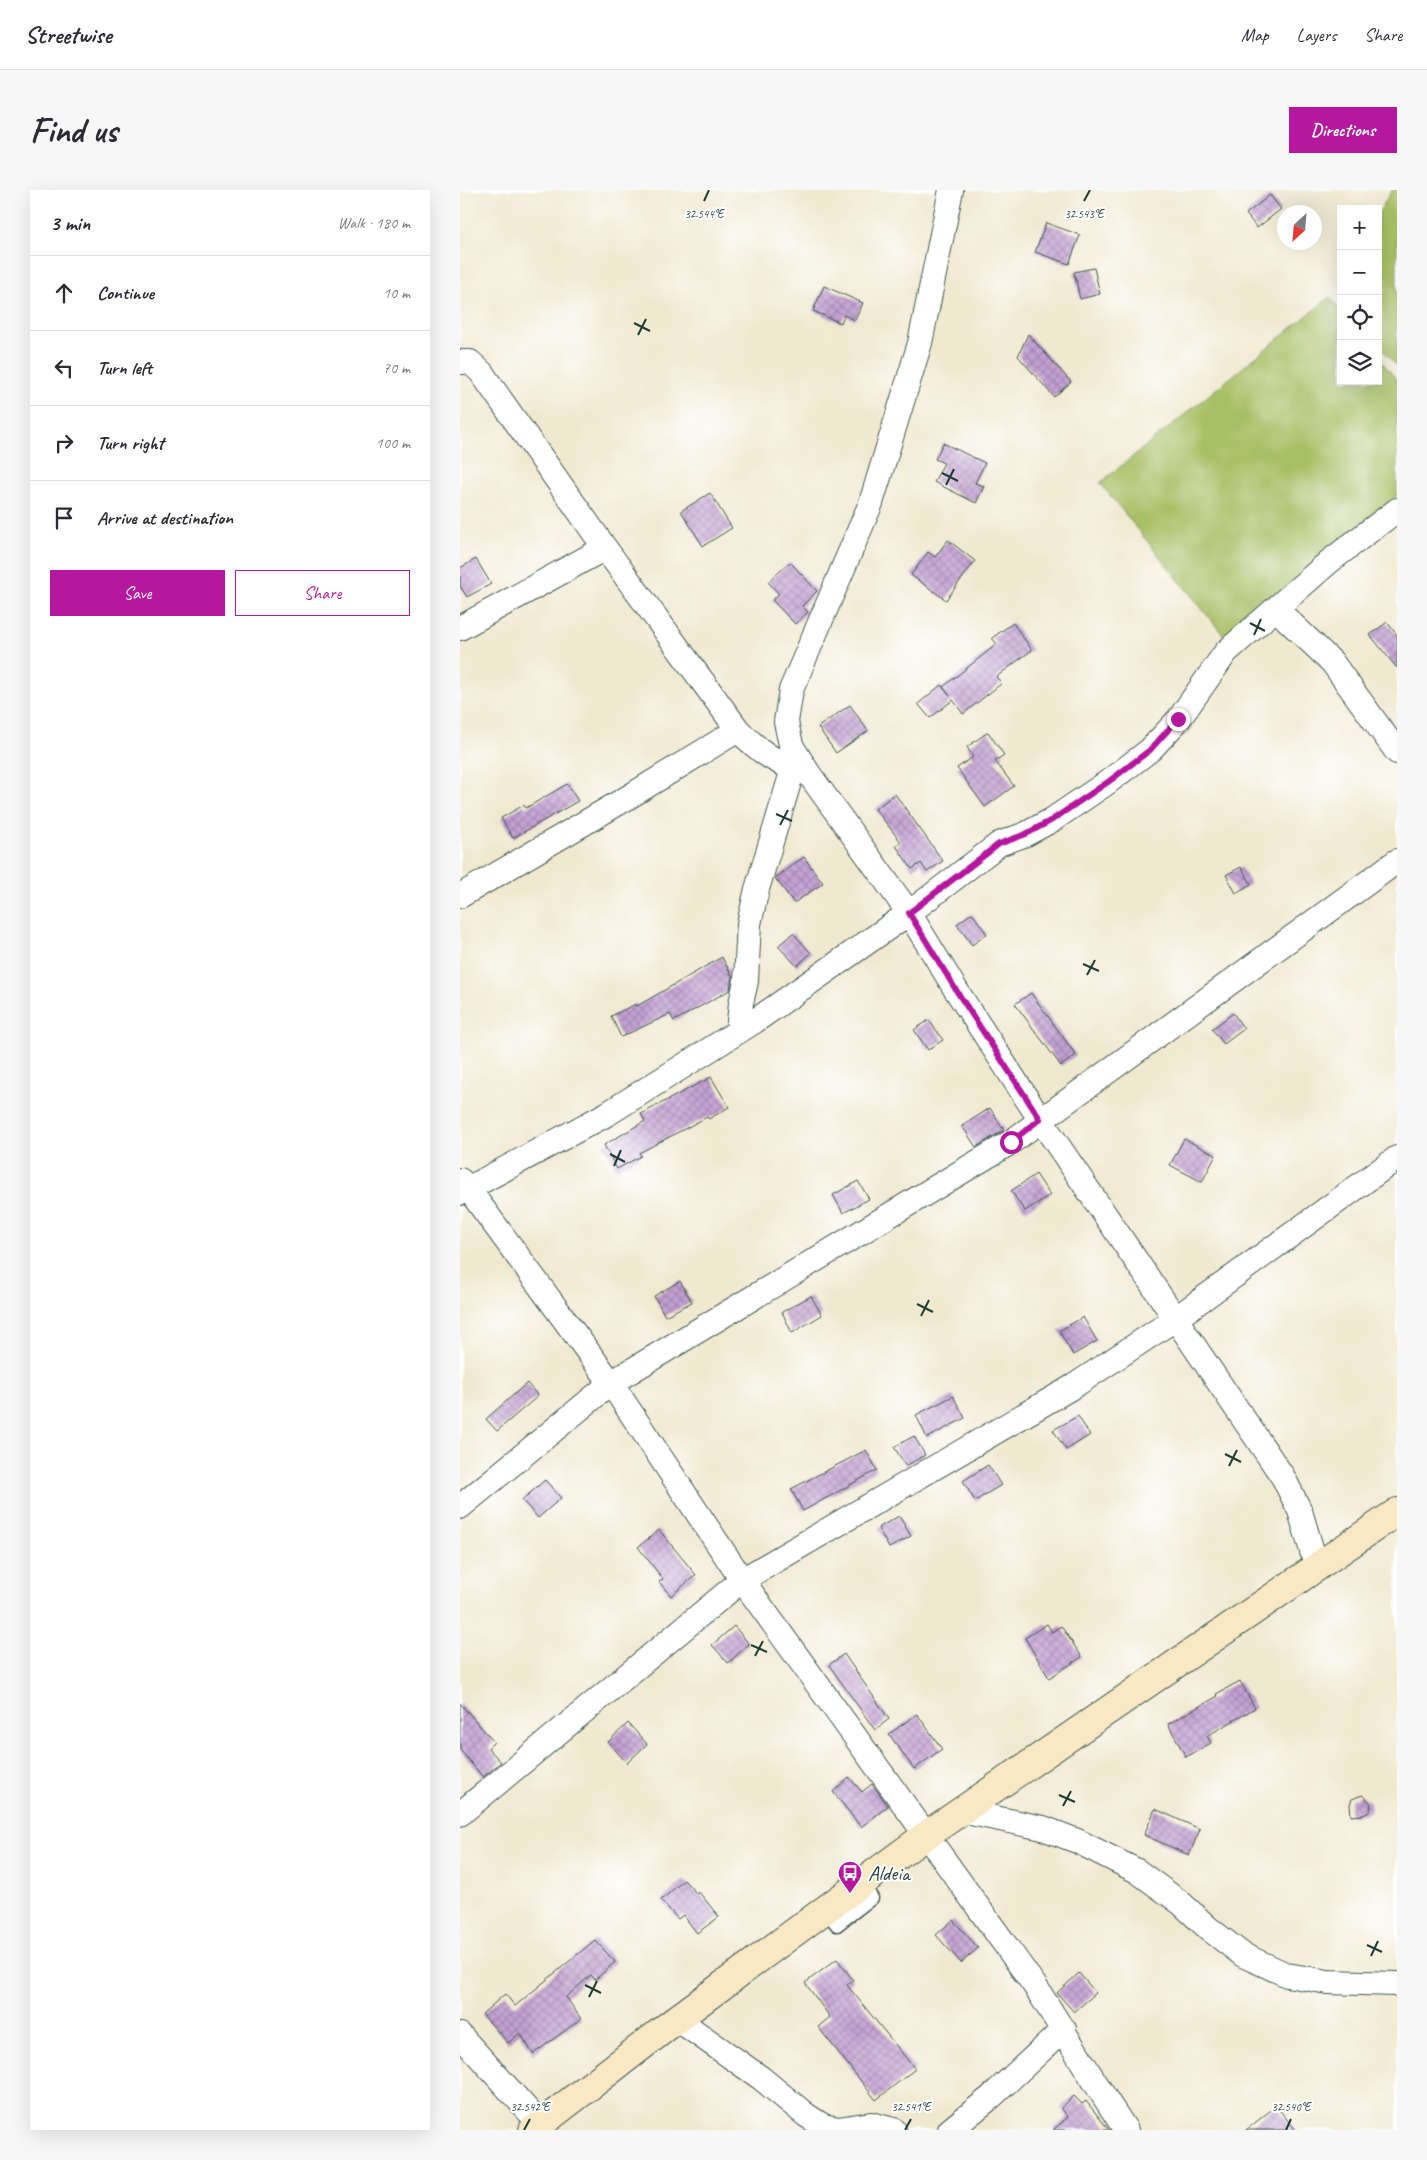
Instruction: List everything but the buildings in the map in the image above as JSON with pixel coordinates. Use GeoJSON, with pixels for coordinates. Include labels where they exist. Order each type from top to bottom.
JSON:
{"type":"FeatureCollection","features":[{"type":"Feature","properties":{"kind":"street"},"geometry":{"type":"LineString","coordinates":[[951,190],[920,343],[871,503],[791,690],[786,722],[792,745],[801,772],[909,913],[956,990],[1040,1119],[1283,1477],[1300,1511],[1317,1568]]}},
{"type":"Feature","properties":{"kind":"street"},"geometry":{"type":"LineString","coordinates":[[460,362],[470,362],[481,372],[605,548],[738,730],[755,746],[782,766],[801,772]]}},
{"type":"Feature","properties":{"kind":"street"},"geometry":{"type":"LineString","coordinates":[[1126,2130],[1099,2090],[1064,2029],[1035,1986],[742,1580],[611,1383],[462,1187],[607,1114],[738,1032],[909,913],[999,844],[1026,834],[1052,820],[1108,782],[1150,750],[1178,719],[1226,652],[1330,561],[1397,510]]}},
{"type":"Feature","properties":{"kind":"street"},"geometry":{"type":"LineString","coordinates":[[460,628],[605,548]]}},
{"type":"Feature","properties":{"kind":"street"},"geometry":{"type":"LineString","coordinates":[[1276,609],[1332,662],[1397,752]]}},
{"type":"Feature","properties":{"kind":"street"},"geometry":{"type":"LineString","coordinates":[[460,896],[738,730]]}},
{"type":"Feature","properties":{"kind":"street"},"geometry":{"type":"LineString","coordinates":[[738,1032],[741,1003],[746,981],[749,924],[757,889],[801,772]]}},
{"type":"Feature","properties":{"kind":"street"},"geometry":{"type":"LineString","coordinates":[[460,1507],[611,1383],[1011,1142],[1040,1119],[1316,922],[1397,861]]}},
{"type":"Feature","properties":{"kind":"street"},"geometry":{"type":"LineString","coordinates":[[460,1814],[742,1580],[1074,1386],[1175,1318],[1397,1158]]}},
{"type":"Feature","properties":{"kind":"street"},"geometry":{"type":"LineString","coordinates":[[460,2035],[545,2126],[677,2019],[925,1836],[1397,1512]]}},
{"type":"Feature","properties":{"kind":"street"},"geometry":{"type":"LineString","coordinates":[[961,1811],[1043,1828],[1077,1841],[1137,1871],[1181,1903],[1208,1928],[1243,1955],[1287,1975],[1328,1982],[1397,1984]]}},
{"type":"Feature","properties":{"kind":"street"},"geometry":{"type":"LineString","coordinates":[[677,2019],[761,2078],[806,2115],[823,2126],[838,2129],[871,2124],[894,2130]]}},
{"type":"Feature","properties":{"kind":"street"},"geometry":{"type":"LineString","coordinates":[[950,2130],[991,2097],[1064,2029]]}},
{"type":"Feature","properties":{"kind":"green space"},"geometry":{"type":"Polygon","coordinates":[[[1392,190],[1397,190],[1397,366],[1382,349],[1382,207],[1392,190]]]}},
{"type":"Feature","properties":{"kind":"green space"},"geometry":{"type":"Polygon","coordinates":[[[1330,297],[1337,306],[1337,385],[1382,385],[1382,362],[1397,380],[1397,496],[1224,636],[1100,483],[1330,297]]]}},
{"type":"Feature","properties":{"kind":"place","name":"Aldeia"},"geometry":{"type":"Point","coordinates":[850,1894]}},
{"type":"Feature","properties":{"kind":"route"},"geometry":{"type":"LineString","coordinates":[[1011,1142],[1040,1119],[956,990],[909,913],[999,844],[1026,834],[1052,820],[1108,782],[1150,750],[1178,719]]}}]}
